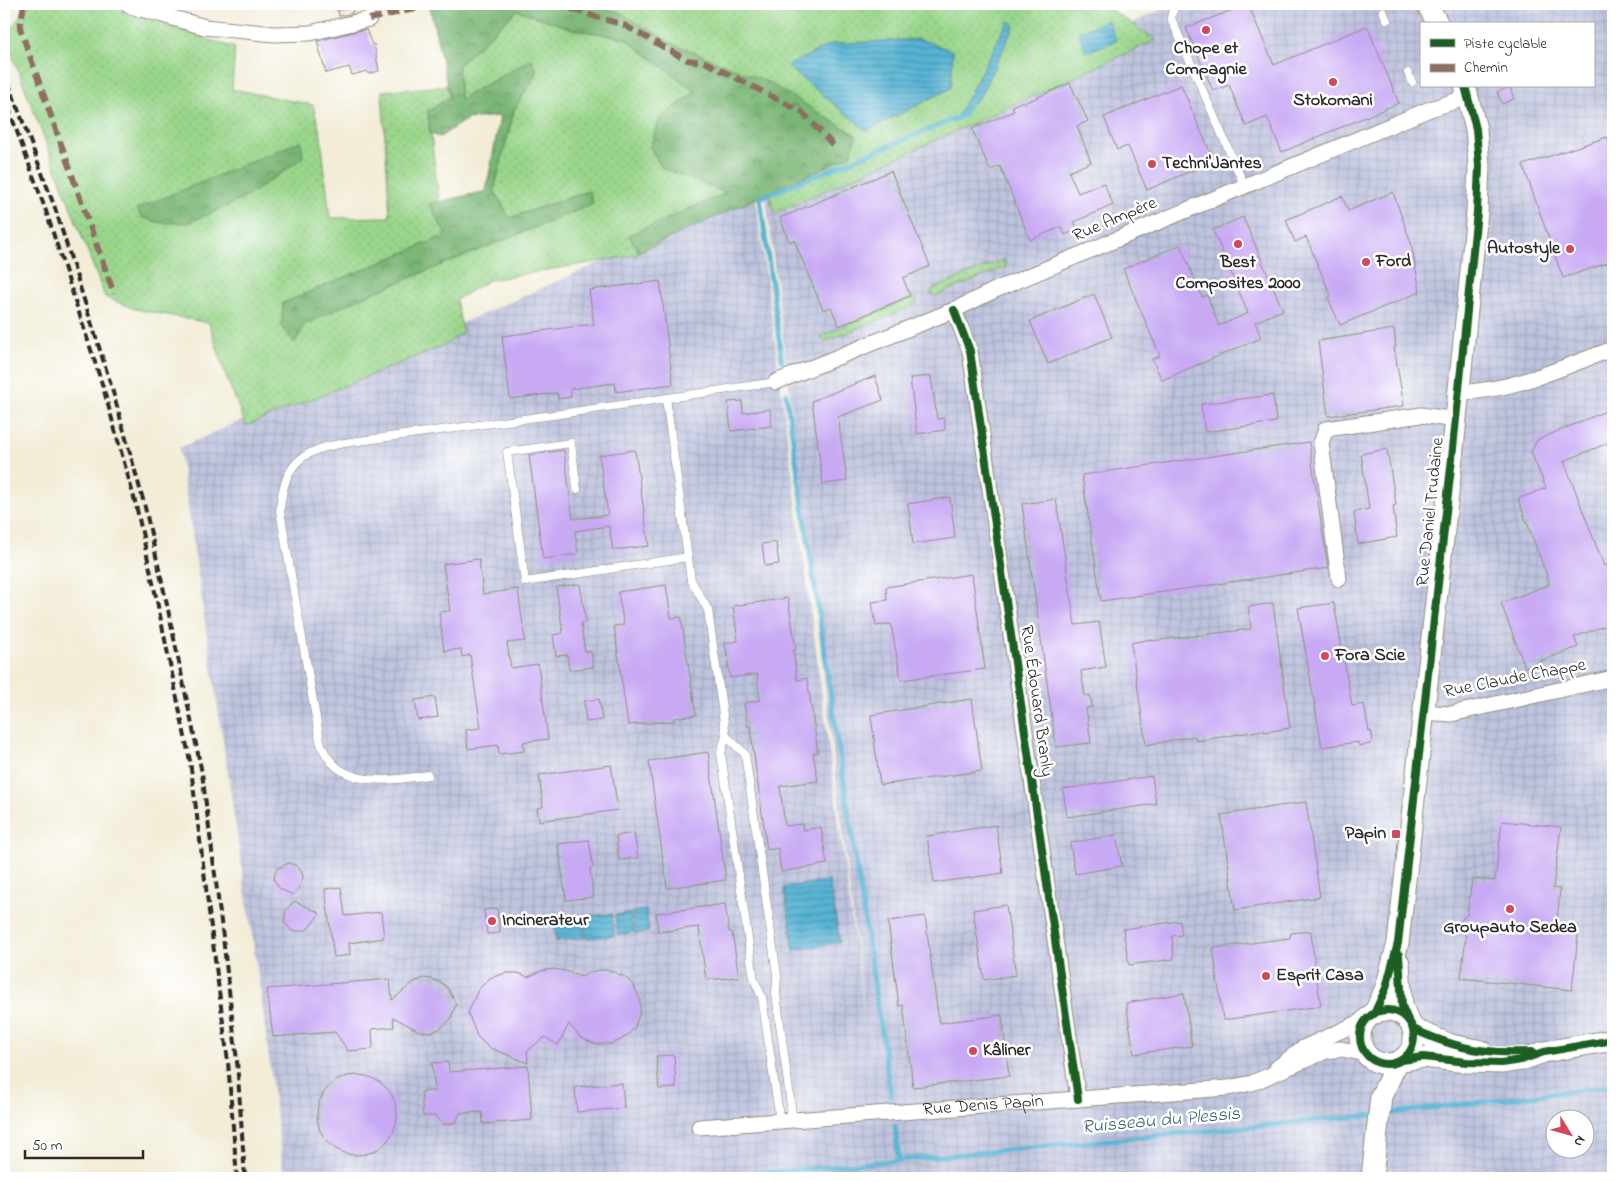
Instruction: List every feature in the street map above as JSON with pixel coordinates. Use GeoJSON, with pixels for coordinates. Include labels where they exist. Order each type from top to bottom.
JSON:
{"type":"FeatureCollection","features":[{"type":"Feature","properties":{"kind":"main road","name":"Rue Daniel Trudaine"},"geometry":{"type":"LineString","coordinates":[[1371,1016],[1386,988],[1398,942],[1459,392],[1479,187],[1476,129],[1467,92]]}},
{"type":"Feature","properties":{"kind":"main road","name":"Rue Daniel Trudaine"},"geometry":{"type":"LineString","coordinates":[[1398,942],[1402,1006],[1410,1025]]}},
{"type":"Feature","properties":{"kind":"main road"},"geometry":{"type":"LineString","coordinates":[[1372,1178],[1381,1096],[1400,1061],[1413,1046],[1414,1038],[1410,1025],[1402,1015],[1388,1011],[1371,1016],[1364,1024],[1360,1040],[1369,1057],[1381,1096]]}},
{"type":"Feature","properties":{"kind":"main road"},"geometry":{"type":"LineString","coordinates":[[1410,1025],[1450,1044],[1469,1049],[1502,1052],[1544,1052]]}},
{"type":"Feature","properties":{"kind":"main road"},"geometry":{"type":"LineString","coordinates":[[1369,1057],[1379,1063],[1388,1064],[1423,1057],[1467,1062],[1501,1063],[1521,1060],[1544,1052],[1613,1040]]}},
{"type":"Feature","properties":{"kind":"street"},"geometry":{"type":"LineString","coordinates":[[128,4],[205,27],[274,34],[310,33],[369,18]]}},
{"type":"Feature","properties":{"kind":"street","name":"Rue Ampère"},"geometry":{"type":"LineString","coordinates":[[776,382],[954,310],[1004,287],[1467,92]]}},
{"type":"Feature","properties":{"kind":"street","name":"Rue Édouard Branly"},"geometry":{"type":"LineString","coordinates":[[954,310],[970,351],[1078,1099]]}},
{"type":"Feature","properties":{"kind":"street"},"geometry":{"type":"LineString","coordinates":[[1459,392],[1479,391],[1512,384],[1613,349]]}},
{"type":"Feature","properties":{"kind":"street"},"geometry":{"type":"LineString","coordinates":[[1340,578],[1321,443],[1326,429],[1421,415],[1456,420]]}},
{"type":"Feature","properties":{"kind":"street","name":"Rue Claude Chappe"},"geometry":{"type":"LineString","coordinates":[[1423,712],[1451,714],[1613,678]]}},
{"type":"Feature","properties":{"kind":"street","name":"Rue Denis Papin"},"geometry":{"type":"LineString","coordinates":[[1267,1077],[1303,1048],[1371,1016]]}},
{"type":"Feature","properties":{"kind":"street","name":"Rue Denis Papin"},"geometry":{"type":"LineString","coordinates":[[699,1128],[1228,1088],[1249,1085],[1326,1052],[1341,1049],[1369,1057]]}},
{"type":"Feature","properties":{"kind":"lane"},"geometry":{"type":"LineString","coordinates":[[1180,4],[1176,5],[1172,11],[1172,18],[1245,187]]}},
{"type":"Feature","properties":{"kind":"lane"},"geometry":{"type":"LineString","coordinates":[[1383,11],[1387,20]]}},
{"type":"Feature","properties":{"kind":"lane"},"geometry":{"type":"LineString","coordinates":[[1408,73],[1412,82]]}},
{"type":"Feature","properties":{"kind":"lane"},"geometry":{"type":"LineString","coordinates":[[428,775],[390,781],[369,780],[343,771],[332,764],[324,754],[320,741],[280,511],[281,495],[291,469],[311,451],[328,446],[776,382]]}},
{"type":"Feature","properties":{"kind":"lane"},"geometry":{"type":"LineString","coordinates":[[666,398],[691,580],[708,610],[726,736],[721,753],[754,979],[762,997],[787,1121]]}},
{"type":"Feature","properties":{"kind":"lane"},"geometry":{"type":"LineString","coordinates":[[577,489],[571,443],[507,452],[525,582],[688,557]]}},
{"type":"Feature","properties":{"kind":"lane"},"geometry":{"type":"LineString","coordinates":[[726,736],[745,754],[777,975],[776,994],[787,1121]]}},
{"type":"Feature","properties":{"kind":"shaded area"},"geometry":{"type":"Polygon","coordinates":[[[1174,4],[1613,4],[1613,1178],[284,1178],[260,988],[179,448],[755,194],[868,1041],[765,188],[1174,4]]]}},
{"type":"Feature","properties":{"kind":"green space"},"geometry":{"type":"Polygon","coordinates":[[[30,4],[94,4],[107,6],[235,48],[232,89],[313,105],[321,136],[330,218],[390,217],[382,91],[447,86],[450,97],[428,111],[439,202],[429,204],[447,235],[283,303],[295,343],[304,325],[355,300],[593,204],[589,191],[509,218],[494,190],[514,110],[537,72],[531,59],[460,100],[458,65],[517,10],[573,29],[625,38],[696,92],[660,118],[700,182],[727,193],[629,235],[639,252],[636,255],[489,280],[456,300],[463,332],[445,345],[246,426],[226,376],[209,323],[135,309],[105,297],[6,39],[17,20],[30,4]]]}},
{"type":"Feature","properties":{"kind":"green space"},"geometry":{"type":"Polygon","coordinates":[[[429,4],[591,4],[619,12],[671,43],[768,82],[856,135],[851,155],[639,252],[629,235],[726,193],[662,168],[650,147],[660,118],[696,92],[625,38],[573,29],[517,10],[458,65],[460,99],[532,59],[537,72],[514,110],[494,190],[510,218],[589,191],[593,204],[355,300],[304,325],[295,343],[281,326],[283,303],[446,235],[429,204],[486,191],[500,116],[467,119],[440,137],[430,134],[428,111],[450,97],[429,4]]]}},
{"type":"Feature","properties":{"kind":"green space"},"geometry":{"type":"Polygon","coordinates":[[[591,4],[1103,4],[1156,40],[775,213],[768,193],[851,155],[723,64],[671,43],[619,12],[591,4]]]}},
{"type":"Feature","properties":{"kind":"green space"},"geometry":{"type":"Polygon","coordinates":[[[301,141],[303,158],[243,199],[188,223],[160,223],[141,217],[137,209],[301,141]]]}},
{"type":"Feature","properties":{"kind":"green space"},"geometry":{"type":"Polygon","coordinates":[[[1004,259],[1006,267],[935,296],[931,294],[933,289],[1004,259]]]}},
{"type":"Feature","properties":{"kind":"green space"},"geometry":{"type":"Polygon","coordinates":[[[912,297],[917,300],[915,305],[827,341],[821,339],[823,335],[912,297]]]}},
{"type":"Feature","properties":{"kind":"water"},"geometry":{"type":"Polygon","coordinates":[[[1108,20],[1116,41],[1086,52],[1078,32],[1108,20]]]}},
{"type":"Feature","properties":{"kind":"water"},"geometry":{"type":"Polygon","coordinates":[[[1008,21],[1015,25],[979,98],[966,108],[965,116],[956,119],[1008,21]]]}},
{"type":"Feature","properties":{"kind":"water"},"geometry":{"type":"Polygon","coordinates":[[[919,39],[953,51],[951,88],[867,131],[787,66],[831,44],[919,39]]]}},
{"type":"Feature","properties":{"kind":"water"},"geometry":{"type":"Polygon","coordinates":[[[829,880],[840,942],[794,950],[784,888],[829,880]]]}},
{"type":"Feature","properties":{"kind":"water"},"geometry":{"type":"Polygon","coordinates":[[[646,910],[649,931],[635,934],[632,912],[646,910]]]}},
{"type":"Feature","properties":{"kind":"water"},"geometry":{"type":"Polygon","coordinates":[[[630,913],[633,932],[618,935],[615,915],[630,913]]]}},
{"type":"Feature","properties":{"kind":"water"},"geometry":{"type":"Polygon","coordinates":[[[612,914],[614,936],[586,938],[584,916],[612,914]]]}},
{"type":"Feature","properties":{"kind":"water"},"geometry":{"type":"Polygon","coordinates":[[[582,916],[584,938],[556,941],[554,918],[582,916]]]}},
{"type":"Feature","properties":{"kind":"building"},"geometry":{"type":"Polygon","coordinates":[[[337,4],[351,4],[353,13],[339,16],[337,4]]]}},
{"type":"Feature","properties":{"kind":"building"},"geometry":{"type":"Polygon","coordinates":[[[1248,4],[1274,65],[1367,26],[1399,103],[1282,152],[1267,117],[1246,126],[1229,85],[1213,91],[1186,28],[1248,4]]]}},
{"type":"Feature","properties":{"kind":"building"},"geometry":{"type":"Polygon","coordinates":[[[366,29],[372,45],[374,44],[379,71],[368,74],[367,71],[352,75],[349,67],[326,73],[317,41],[366,29]]]}},
{"type":"Feature","properties":{"kind":"building"},"geometry":{"type":"Polygon","coordinates":[[[1070,83],[1088,121],[1077,126],[1091,162],[1069,172],[1078,193],[1104,183],[1113,205],[1074,222],[1078,229],[1065,235],[1061,227],[1030,240],[1000,166],[990,170],[972,129],[1014,111],[1012,106],[1023,101],[1024,103],[1070,83]]]}},
{"type":"Feature","properties":{"kind":"building"},"geometry":{"type":"Polygon","coordinates":[[[1181,85],[1214,161],[1147,190],[1128,146],[1117,150],[1104,117],[1181,85]]]}},
{"type":"Feature","properties":{"kind":"building"},"geometry":{"type":"Polygon","coordinates":[[[1510,88],[1514,99],[1502,104],[1497,92],[1510,88]]]}},
{"type":"Feature","properties":{"kind":"building"},"geometry":{"type":"Polygon","coordinates":[[[1607,137],[1613,155],[1613,261],[1563,278],[1523,165],[1607,137]]]}},
{"type":"Feature","properties":{"kind":"building"},"geometry":{"type":"Polygon","coordinates":[[[891,171],[930,266],[903,278],[910,296],[839,326],[831,307],[823,310],[794,240],[789,241],[780,218],[891,171]]]}},
{"type":"Feature","properties":{"kind":"building","name":"Ford"},"geometry":{"type":"Polygon","coordinates":[[[1393,192],[1411,243],[1420,292],[1340,325],[1328,298],[1331,296],[1306,237],[1295,242],[1286,220],[1342,196],[1348,211],[1393,192]]]}},
{"type":"Feature","properties":{"kind":"building"},"geometry":{"type":"Polygon","coordinates":[[[1243,217],[1283,310],[1255,322],[1261,338],[1162,380],[1152,359],[1160,356],[1123,269],[1180,245],[1202,297],[1207,295],[1219,326],[1248,313],[1213,230],[1243,217]]]}},
{"type":"Feature","properties":{"kind":"building"},"geometry":{"type":"Polygon","coordinates":[[[660,281],[673,384],[616,392],[615,383],[570,389],[571,397],[558,399],[557,393],[510,399],[502,336],[594,324],[589,290],[660,281]]]}},
{"type":"Feature","properties":{"kind":"building"},"geometry":{"type":"Polygon","coordinates":[[[1094,294],[1112,337],[1048,364],[1030,321],[1094,294]]]}},
{"type":"Feature","properties":{"kind":"building"},"geometry":{"type":"Polygon","coordinates":[[[1394,329],[1396,347],[1394,347],[1404,406],[1328,416],[1318,341],[1394,329]]]}},
{"type":"Feature","properties":{"kind":"building"},"geometry":{"type":"Polygon","coordinates":[[[875,376],[883,400],[838,417],[847,481],[823,484],[812,401],[875,376]]]}},
{"type":"Feature","properties":{"kind":"building"},"geometry":{"type":"Polygon","coordinates":[[[931,376],[937,419],[944,418],[945,430],[917,434],[910,378],[931,376]]]}},
{"type":"Feature","properties":{"kind":"building"},"geometry":{"type":"Polygon","coordinates":[[[1273,395],[1276,422],[1205,432],[1201,404],[1273,395]]]}},
{"type":"Feature","properties":{"kind":"building"},"geometry":{"type":"Polygon","coordinates":[[[742,401],[743,413],[770,409],[772,426],[731,431],[728,402],[742,401]]]}},
{"type":"Feature","properties":{"kind":"building"},"geometry":{"type":"Polygon","coordinates":[[[1613,408],[1613,441],[1564,461],[1604,566],[1607,565],[1613,581],[1613,623],[1574,637],[1578,647],[1525,667],[1501,603],[1550,584],[1518,499],[1546,488],[1531,452],[1537,440],[1613,408]]]}},
{"type":"Feature","properties":{"kind":"building"},"geometry":{"type":"Polygon","coordinates":[[[1309,442],[1328,568],[1101,601],[1082,475],[1309,442]]]}},
{"type":"Feature","properties":{"kind":"building"},"geometry":{"type":"Polygon","coordinates":[[[1387,449],[1396,505],[1393,506],[1397,537],[1358,544],[1354,512],[1369,509],[1361,454],[1387,449]]]}},
{"type":"Feature","properties":{"kind":"building"},"geometry":{"type":"Polygon","coordinates":[[[564,450],[573,519],[608,515],[599,455],[635,450],[649,546],[613,550],[609,526],[575,531],[578,554],[543,559],[529,455],[564,450]]]}},
{"type":"Feature","properties":{"kind":"building"},"geometry":{"type":"Polygon","coordinates":[[[950,497],[955,538],[913,544],[908,504],[950,497]]]}},
{"type":"Feature","properties":{"kind":"building"},"geometry":{"type":"Polygon","coordinates":[[[1056,499],[1075,625],[1099,622],[1106,667],[1081,671],[1085,696],[1090,695],[1092,707],[1086,708],[1091,743],[1056,747],[1022,504],[1056,499]]]}},
{"type":"Feature","properties":{"kind":"building"},"geometry":{"type":"Polygon","coordinates":[[[776,542],[779,564],[765,566],[762,544],[776,542]]]}},
{"type":"Feature","properties":{"kind":"building"},"geometry":{"type":"Polygon","coordinates":[[[479,559],[483,594],[518,589],[525,641],[507,643],[511,668],[538,664],[548,739],[523,742],[524,751],[499,754],[498,745],[468,749],[466,730],[481,728],[470,655],[462,657],[461,649],[444,651],[439,612],[450,611],[443,564],[479,559]]]}},
{"type":"Feature","properties":{"kind":"building"},"geometry":{"type":"Polygon","coordinates":[[[972,574],[985,669],[901,680],[891,624],[876,626],[872,602],[887,600],[886,587],[972,574]]]}},
{"type":"Feature","properties":{"kind":"building"},"geometry":{"type":"Polygon","coordinates":[[[580,584],[586,622],[581,623],[585,652],[591,651],[593,667],[569,670],[567,655],[556,656],[553,635],[563,633],[556,587],[580,584]]]}},
{"type":"Feature","properties":{"kind":"building"},"geometry":{"type":"Polygon","coordinates":[[[666,585],[671,618],[681,617],[696,715],[674,718],[674,721],[628,725],[614,626],[624,625],[618,592],[666,585]]]}},
{"type":"Feature","properties":{"kind":"building"},"geometry":{"type":"Polygon","coordinates":[[[788,598],[796,650],[793,650],[797,680],[807,678],[818,752],[813,753],[818,781],[780,786],[785,826],[802,824],[803,830],[821,827],[827,864],[781,872],[778,848],[767,850],[750,726],[747,726],[744,703],[760,700],[757,674],[730,678],[725,643],[738,641],[733,606],[788,598]]]}},
{"type":"Feature","properties":{"kind":"building"},"geometry":{"type":"Polygon","coordinates":[[[1273,603],[1290,728],[1264,732],[1264,730],[1196,741],[1195,736],[1146,745],[1131,643],[1151,639],[1151,641],[1251,629],[1248,607],[1273,603]]]}},
{"type":"Feature","properties":{"kind":"building","name":"Fora Scie"},"geometry":{"type":"Polygon","coordinates":[[[1334,603],[1352,706],[1364,704],[1369,732],[1371,731],[1373,740],[1370,744],[1359,746],[1358,742],[1322,747],[1298,608],[1334,603]]]}},
{"type":"Feature","properties":{"kind":"building"},"geometry":{"type":"Polygon","coordinates":[[[435,697],[438,717],[418,720],[415,700],[435,697]]]}},
{"type":"Feature","properties":{"kind":"building"},"geometry":{"type":"Polygon","coordinates":[[[599,699],[602,720],[586,722],[584,701],[599,699]]]}},
{"type":"Feature","properties":{"kind":"building"},"geometry":{"type":"Polygon","coordinates":[[[972,699],[982,771],[880,785],[871,715],[972,699]]]}},
{"type":"Feature","properties":{"kind":"building"},"geometry":{"type":"Polygon","coordinates":[[[708,752],[726,880],[667,888],[649,761],[708,752]]]}},
{"type":"Feature","properties":{"kind":"building"},"geometry":{"type":"Polygon","coordinates":[[[611,765],[618,810],[539,821],[537,808],[543,807],[539,775],[611,765]]]}},
{"type":"Feature","properties":{"kind":"building"},"geometry":{"type":"Polygon","coordinates":[[[1152,776],[1156,804],[1067,817],[1063,789],[1152,776]]]}},
{"type":"Feature","properties":{"kind":"building"},"geometry":{"type":"Polygon","coordinates":[[[1306,802],[1320,897],[1235,910],[1221,815],[1306,802]]]}},
{"type":"Feature","properties":{"kind":"building","name":"Groupauto Sedea"},"geometry":{"type":"Polygon","coordinates":[[[1502,821],[1561,827],[1553,888],[1560,889],[1557,923],[1579,926],[1572,990],[1461,978],[1466,936],[1457,924],[1467,915],[1472,879],[1495,881],[1502,821]]]}},
{"type":"Feature","properties":{"kind":"building"},"geometry":{"type":"Polygon","coordinates":[[[996,825],[1003,873],[934,883],[927,836],[996,825]]]}},
{"type":"Feature","properties":{"kind":"building"},"geometry":{"type":"Polygon","coordinates":[[[634,833],[638,858],[619,860],[616,836],[634,833]]]}},
{"type":"Feature","properties":{"kind":"building"},"geometry":{"type":"Polygon","coordinates":[[[1116,835],[1122,866],[1075,874],[1070,843],[1116,835]]]}},
{"type":"Feature","properties":{"kind":"building"},"geometry":{"type":"Polygon","coordinates":[[[589,840],[593,868],[590,868],[593,897],[566,900],[558,844],[589,840]]]}},
{"type":"Feature","properties":{"kind":"building"},"geometry":{"type":"Polygon","coordinates":[[[289,863],[297,866],[303,876],[300,886],[293,895],[280,889],[274,880],[275,872],[278,868],[289,863]]]}},
{"type":"Feature","properties":{"kind":"building"},"geometry":{"type":"Polygon","coordinates":[[[341,887],[345,916],[381,912],[384,938],[349,943],[350,955],[334,957],[325,889],[341,887]]]}},
{"type":"Feature","properties":{"kind":"building"},"geometry":{"type":"Polygon","coordinates":[[[294,901],[320,913],[309,928],[304,931],[292,931],[284,922],[286,910],[294,901]]]}},
{"type":"Feature","properties":{"kind":"building"},"geometry":{"type":"Polygon","coordinates":[[[725,904],[729,932],[732,932],[739,977],[706,980],[699,927],[658,932],[656,913],[725,904]]]}},
{"type":"Feature","properties":{"kind":"building"},"geometry":{"type":"Polygon","coordinates":[[[1006,905],[1016,975],[984,980],[973,910],[1006,905]]]}},
{"type":"Feature","properties":{"kind":"building","name":"Incinerateur"},"geometry":{"type":"Polygon","coordinates":[[[497,908],[500,933],[487,934],[484,910],[497,908]]]}},
{"type":"Feature","properties":{"kind":"building"},"geometry":{"type":"Polygon","coordinates":[[[925,916],[939,1023],[1002,1015],[1009,1076],[913,1087],[903,1005],[899,1006],[888,921],[925,916]]]}},
{"type":"Feature","properties":{"kind":"building"},"geometry":{"type":"Polygon","coordinates":[[[1180,921],[1182,935],[1172,936],[1174,959],[1129,965],[1123,929],[1180,921]]]}},
{"type":"Feature","properties":{"kind":"building","name":"Esprit Casa"},"geometry":{"type":"Polygon","coordinates":[[[1311,931],[1321,1006],[1223,1020],[1213,948],[1290,938],[1291,933],[1311,931]]]}},
{"type":"Feature","properties":{"kind":"building"},"geometry":{"type":"Polygon","coordinates":[[[553,969],[582,977],[587,973],[609,970],[625,977],[634,986],[640,999],[640,1012],[635,1027],[619,1041],[610,1044],[595,1044],[580,1037],[569,1024],[558,1045],[545,1037],[527,1051],[528,1063],[488,1047],[477,1036],[468,1013],[478,990],[490,978],[506,973],[518,973],[528,977],[541,971],[553,969]]]}},
{"type":"Feature","properties":{"kind":"building"},"geometry":{"type":"Polygon","coordinates":[[[424,978],[442,983],[449,990],[456,1005],[450,1020],[441,1028],[432,1032],[419,1031],[393,1017],[394,1027],[372,1029],[373,1049],[348,1051],[335,1032],[273,1037],[267,989],[390,979],[392,1000],[414,982],[424,978]]]}},
{"type":"Feature","properties":{"kind":"building"},"geometry":{"type":"Polygon","coordinates":[[[1184,993],[1192,1046],[1134,1054],[1126,1003],[1184,993]]]}},
{"type":"Feature","properties":{"kind":"building"},"geometry":{"type":"Polygon","coordinates":[[[674,1055],[676,1088],[659,1089],[656,1056],[674,1055]]]}},
{"type":"Feature","properties":{"kind":"building"},"geometry":{"type":"Polygon","coordinates":[[[448,1062],[449,1072],[528,1066],[532,1120],[483,1124],[482,1112],[460,1113],[456,1122],[446,1125],[440,1122],[436,1116],[423,1116],[421,1092],[435,1091],[432,1063],[448,1062]]]}},
{"type":"Feature","properties":{"kind":"building"},"geometry":{"type":"Polygon","coordinates":[[[357,1075],[372,1078],[385,1087],[394,1100],[397,1115],[394,1130],[385,1143],[372,1152],[357,1155],[342,1152],[329,1143],[320,1130],[317,1115],[320,1100],[329,1087],[342,1078],[357,1075]]]}},
{"type":"Feature","properties":{"kind":"building"},"geometry":{"type":"Polygon","coordinates":[[[622,1083],[624,1108],[577,1112],[575,1087],[622,1083]]]}},
{"type":"Feature","properties":{"kind":"waterway"},"geometry":{"type":"LineString","coordinates":[[782,361],[760,198],[962,116],[970,101]]}},
{"type":"Feature","properties":{"kind":"waterway"},"geometry":{"type":"LineString","coordinates":[[786,394],[891,1096]]}},
{"type":"Feature","properties":{"kind":"waterway","name":"Ruisseau du Plessis"},"geometry":{"type":"LineString","coordinates":[[1383,1114],[1613,1086]]}},
{"type":"Feature","properties":{"kind":"waterway","name":"Ruisseau du Plessis"},"geometry":{"type":"LineString","coordinates":[[710,1178],[1375,1115]]}},
{"type":"Feature","properties":{"kind":"waterway"},"geometry":{"type":"LineString","coordinates":[[895,1126],[899,1161]]}},
{"type":"Feature","properties":{"kind":"railway"},"geometry":{"type":"LineString","coordinates":[[4,71],[55,208],[111,385],[144,503],[166,600],[202,773],[237,1061],[245,1178]]}},
{"type":"Feature","properties":{"kind":"railway"},"geometry":{"type":"LineString","coordinates":[[4,96],[46,211],[103,387],[136,505],[157,601],[190,761],[228,1062],[237,1178]]}},
{"type":"Feature","properties":{"kind":"marked path"},"geometry":{"type":"LineString","coordinates":[[24,4],[20,28],[114,294]]}},
{"type":"Feature","properties":{"kind":"marked path"},"geometry":{"type":"LineString","coordinates":[[369,19],[438,4]]}},
{"type":"Feature","properties":{"kind":"marked path"},"geometry":{"type":"LineString","coordinates":[[554,4],[624,25],[687,60],[705,62],[802,112],[834,146]]}},
{"type":"Feature","properties":{"kind":"cycle path"},"geometry":{"type":"LineString","coordinates":[[1374,1014],[1386,988],[1398,943],[1452,458],[1477,212],[1479,166],[1476,129],[1466,88]]}},
{"type":"Feature","properties":{"kind":"cycle path"},"geometry":{"type":"LineString","coordinates":[[954,310],[970,351],[1078,1099]]}},
{"type":"Feature","properties":{"kind":"cycle path"},"geometry":{"type":"LineString","coordinates":[[1399,955],[1402,1006],[1408,1020]]}},
{"type":"Feature","properties":{"kind":"cycle path"},"geometry":{"type":"LineString","coordinates":[[1387,1010],[1397,1012],[1406,1018],[1412,1027],[1414,1037],[1412,1047],[1406,1056],[1397,1062],[1387,1064],[1377,1062],[1368,1056],[1362,1047],[1360,1037],[1362,1027],[1368,1018],[1377,1012],[1387,1010]]}},
{"type":"Feature","properties":{"kind":"cycle path"},"geometry":{"type":"LineString","coordinates":[[1413,1029],[1440,1040],[1478,1050],[1532,1052]]}},
{"type":"Feature","properties":{"kind":"cycle path"},"geometry":{"type":"LineString","coordinates":[[1402,1060],[1423,1057],[1467,1062],[1501,1063],[1521,1060],[1544,1052],[1613,1040]]}},
{"type":"Feature","properties":{"kind":"place","name":"Chope et Compagnie"},"geometry":{"type":"Point","coordinates":[1206,30]}},
{"type":"Feature","properties":{"kind":"place","name":"Stokomani"},"geometry":{"type":"Point","coordinates":[1333,82]}},
{"type":"Feature","properties":{"kind":"place","name":"Techni'Jantes"},"geometry":{"type":"Point","coordinates":[1152,164]}},
{"type":"Feature","properties":{"kind":"place","name":"Best Composites 2000"},"geometry":{"type":"Point","coordinates":[1238,244]}},
{"type":"Feature","properties":{"kind":"place","name":"Autostyle"},"geometry":{"type":"Point","coordinates":[1570,249]}},
{"type":"Feature","properties":{"kind":"place","name":"Ford"},"geometry":{"type":"Point","coordinates":[1366,262]}},
{"type":"Feature","properties":{"kind":"place","name":"Fora Scie"},"geometry":{"type":"Point","coordinates":[1325,656]}},
{"type":"Feature","properties":{"kind":"place","name":"Papin"},"geometry":{"type":"Point","coordinates":[1396,834]}},
{"type":"Feature","properties":{"kind":"place","name":"Groupauto Sedea"},"geometry":{"type":"Point","coordinates":[1510,909]}},
{"type":"Feature","properties":{"kind":"place","name":"Incinerateur"},"geometry":{"type":"Point","coordinates":[492,921]}},
{"type":"Feature","properties":{"kind":"place","name":"Esprit Casa"},"geometry":{"type":"Point","coordinates":[1266,976]}},
{"type":"Feature","properties":{"kind":"place","name":"Kâliner"},"geometry":{"type":"Point","coordinates":[973,1051]}}]}
